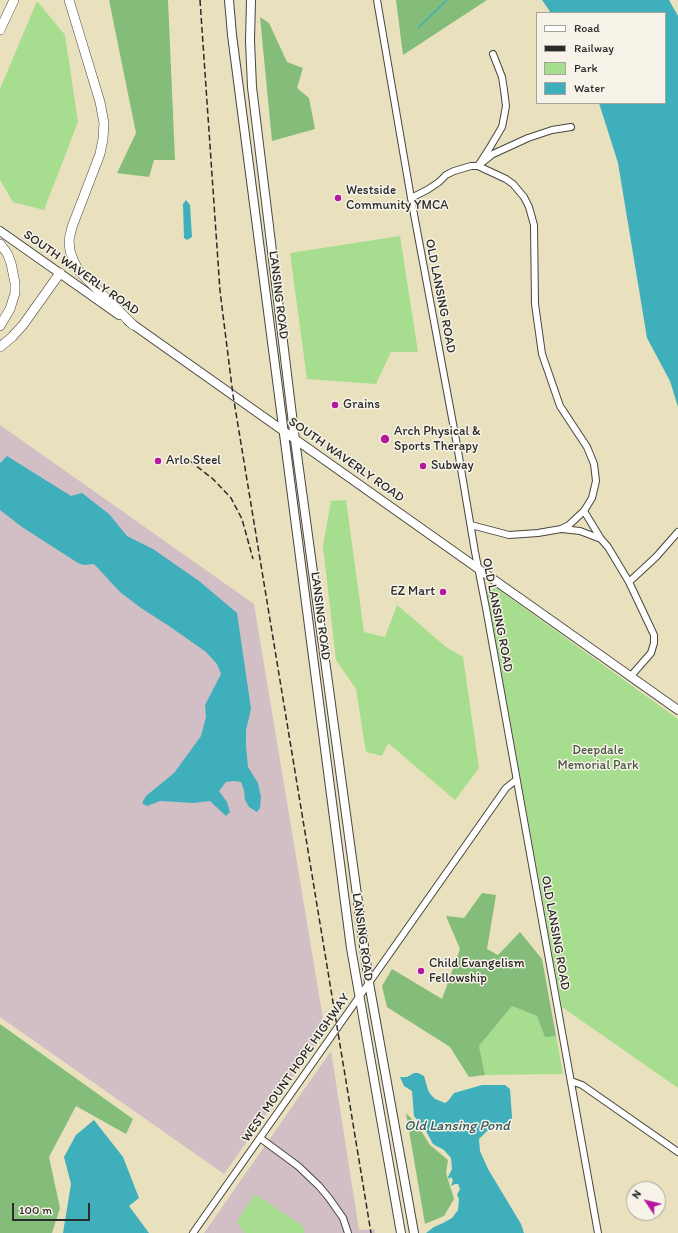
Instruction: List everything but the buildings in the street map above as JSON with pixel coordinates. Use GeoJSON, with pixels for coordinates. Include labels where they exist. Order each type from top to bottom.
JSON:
{"type":"FeatureCollection","features":[{"type":"Feature","properties":{"kind":"highway"},"geometry":{"type":"LineString","coordinates":[[0,30],[14,0]]}},
{"type":"Feature","properties":{"kind":"highway"},"geometry":{"type":"LineString","coordinates":[[69,0],[101,107],[104,123],[104,139],[100,154],[72,227],[69,240],[70,251],[79,271],[133,325]]}},
{"type":"Feature","properties":{"kind":"highway"},"geometry":{"type":"LineString","coordinates":[[0,244],[7,253],[16,284],[10,309],[0,326]]}},
{"type":"Feature","properties":{"kind":"highway"},"geometry":{"type":"LineString","coordinates":[[0,347],[23,325],[60,273]]}},
{"type":"Feature","properties":{"kind":"main road","name":"LANSING ROAD"},"geometry":{"type":"LineString","coordinates":[[229,0],[232,35],[351,948],[401,1233]]}},
{"type":"Feature","properties":{"kind":"main road","name":"LANSING ROAD"},"geometry":{"type":"LineString","coordinates":[[251,0],[250,41],[252,87],[295,440],[369,983],[414,1233]]}},
{"type":"Feature","properties":{"kind":"main road","name":"SOUTH WAVERLY ROAD"},"geometry":{"type":"LineString","coordinates":[[0,231],[678,710]]}},
{"type":"Feature","properties":{"kind":"street","name":"OLD LANSING ROAD"},"geometry":{"type":"LineString","coordinates":[[377,0],[410,198],[471,525],[477,567],[598,1233]]}},
{"type":"Feature","properties":{"kind":"street"},"geometry":{"type":"LineString","coordinates":[[478,166],[502,126],[506,106],[502,77],[493,54]]}},
{"type":"Feature","properties":{"kind":"street"},"geometry":{"type":"LineString","coordinates":[[478,166],[493,154],[528,138],[552,130],[571,128]]}},
{"type":"Feature","properties":{"kind":"street"},"geometry":{"type":"LineString","coordinates":[[410,198],[427,190],[446,175],[471,166],[478,166],[506,179],[524,196],[534,225],[535,304],[542,354],[560,406],[588,448],[594,464],[596,481],[592,498],[584,512],[569,525],[561,529]]}},
{"type":"Feature","properties":{"kind":"street"},"geometry":{"type":"LineString","coordinates":[[584,512],[601,539],[608,547],[629,582],[654,635],[654,643],[651,653],[630,677]]}},
{"type":"Feature","properties":{"kind":"street"},"geometry":{"type":"LineString","coordinates":[[471,525],[509,534],[538,533],[561,529],[580,531],[601,539]]}},
{"type":"Feature","properties":{"kind":"street"},"geometry":{"type":"LineString","coordinates":[[629,582],[656,557],[678,532]]}},
{"type":"Feature","properties":{"kind":"street","name":"WEST MOUNT HOPE HIGHWAY"},"geometry":{"type":"LineString","coordinates":[[193,1233],[506,788],[516,780]]}},
{"type":"Feature","properties":{"kind":"street"},"geometry":{"type":"LineString","coordinates":[[571,1081],[580,1084],[678,1152]]}},
{"type":"Feature","properties":{"kind":"street"},"geometry":{"type":"LineString","coordinates":[[260,1138],[298,1166],[319,1186],[342,1218],[348,1233]]}},
{"type":"Feature","properties":{"kind":"shaded area"},"geometry":{"type":"Polygon","coordinates":[[[0,425],[254,604],[325,1031],[224,1174],[0,1017],[0,425]]]}},
{"type":"Feature","properties":{"kind":"shaded area"},"geometry":{"type":"Polygon","coordinates":[[[331,1051],[359,1230],[374,1229],[375,1233],[204,1233],[331,1051]]]}},
{"type":"Feature","properties":{"kind":"green space"},"geometry":{"type":"Polygon","coordinates":[[[109,0],[168,0],[175,160],[154,160],[149,177],[117,173],[136,133],[109,0]]]}},
{"type":"Feature","properties":{"kind":"green space"},"geometry":{"type":"Polygon","coordinates":[[[396,0],[487,0],[403,55],[396,0]]]}},
{"type":"Feature","properties":{"kind":"green space"},"geometry":{"type":"Polygon","coordinates":[[[37,1],[65,35],[78,122],[44,210],[13,202],[0,180],[0,89],[37,1]]]}},
{"type":"Feature","properties":{"kind":"green space"},"geometry":{"type":"Polygon","coordinates":[[[260,17],[269,23],[287,62],[303,68],[297,88],[309,98],[315,129],[272,141],[260,17]]]}},
{"type":"Feature","properties":{"kind":"green space"},"geometry":{"type":"Polygon","coordinates":[[[400,236],[418,352],[391,352],[376,384],[307,379],[290,253],[400,236]]]}},
{"type":"Feature","properties":{"kind":"green space"},"geometry":{"type":"Polygon","coordinates":[[[346,500],[364,632],[385,637],[397,605],[446,647],[463,657],[479,768],[455,800],[388,743],[382,756],[366,752],[356,689],[336,660],[323,546],[331,501],[346,500]]]}},
{"type":"Feature","properties":{"kind":"green space","name":"Deepdale Memorial Park"},"geometry":{"type":"Polygon","coordinates":[[[495,587],[678,719],[678,1088],[562,1007],[487,592],[490,588],[495,587]]]}},
{"type":"Feature","properties":{"kind":"green space"},"geometry":{"type":"Polygon","coordinates":[[[482,893],[496,895],[487,949],[498,955],[520,932],[542,959],[556,1036],[545,1037],[537,1016],[512,1006],[479,1046],[485,1075],[469,1077],[450,1047],[387,1007],[382,986],[392,969],[442,999],[460,949],[446,916],[464,918],[482,893]]]}},
{"type":"Feature","properties":{"kind":"green space"},"geometry":{"type":"Polygon","coordinates":[[[512,1006],[537,1016],[546,1036],[556,1036],[563,1074],[485,1075],[479,1046],[512,1006]]]}},
{"type":"Feature","properties":{"kind":"green space"},"geometry":{"type":"Polygon","coordinates":[[[0,1024],[133,1119],[126,1134],[76,1106],[49,1157],[60,1208],[52,1233],[0,1233],[0,1024]]]}},
{"type":"Feature","properties":{"kind":"green space"},"geometry":{"type":"Polygon","coordinates":[[[406,1113],[416,1123],[430,1145],[448,1160],[446,1173],[454,1199],[444,1216],[425,1224],[406,1113]]]}},
{"type":"Feature","properties":{"kind":"green space"},"geometry":{"type":"Polygon","coordinates":[[[255,1194],[304,1227],[304,1233],[245,1233],[237,1221],[255,1194]]]}},
{"type":"Feature","properties":{"kind":"water"},"geometry":{"type":"Polygon","coordinates":[[[542,0],[669,0],[678,16],[678,407],[670,381],[647,338],[618,163],[599,104],[666,104],[666,12],[550,12],[542,0]]]}},
{"type":"Feature","properties":{"kind":"water"},"geometry":{"type":"Polygon","coordinates":[[[186,200],[190,205],[192,237],[187,240],[184,238],[183,204],[186,200]]]}},
{"type":"Feature","properties":{"kind":"water"},"geometry":{"type":"Polygon","coordinates":[[[7,456],[71,496],[82,493],[109,514],[127,536],[153,549],[199,581],[237,613],[251,709],[246,730],[248,767],[258,783],[261,797],[260,808],[257,812],[249,807],[245,800],[241,782],[234,781],[226,782],[219,791],[227,802],[230,812],[226,816],[210,801],[194,803],[160,801],[147,806],[142,803],[146,796],[174,773],[201,736],[206,717],[205,705],[221,674],[217,664],[206,652],[120,592],[94,564],[84,565],[78,563],[22,527],[0,510],[0,463],[7,456]]]}},
{"type":"Feature","properties":{"kind":"water","name":"Old Lansing Pond"},"geometry":{"type":"Polygon","coordinates":[[[414,1073],[424,1076],[431,1095],[435,1099],[445,1103],[454,1093],[482,1085],[505,1085],[510,1089],[512,1117],[509,1126],[496,1123],[489,1129],[479,1139],[480,1151],[488,1169],[521,1224],[524,1233],[426,1233],[452,1218],[458,1210],[459,1199],[457,1195],[460,1189],[458,1184],[451,1186],[453,1180],[451,1177],[449,1179],[448,1177],[452,1169],[451,1158],[444,1150],[433,1144],[426,1131],[414,1116],[412,1091],[404,1086],[400,1077],[407,1077],[414,1073]]]}},
{"type":"Feature","properties":{"kind":"water"},"geometry":{"type":"Polygon","coordinates":[[[94,1120],[123,1157],[139,1198],[129,1206],[149,1233],[63,1233],[71,1184],[64,1157],[76,1135],[94,1120]]]}},
{"type":"Feature","properties":{"kind":"waterway"},"geometry":{"type":"LineString","coordinates":[[419,27],[447,0]]}},
{"type":"Feature","properties":{"kind":"railway"},"geometry":{"type":"LineString","coordinates":[[200,0],[220,291],[233,395],[371,1233]]}},
{"type":"Feature","properties":{"kind":"railway"},"geometry":{"type":"LineString","coordinates":[[190,461],[213,479],[231,498],[242,519],[253,559]]}},
{"type":"Feature","properties":{"kind":"place","name":"Westside Community YMCA"},"geometry":{"type":"Point","coordinates":[338,198]}},
{"type":"Feature","properties":{"kind":"place","name":"Grains"},"geometry":{"type":"Point","coordinates":[335,405]}},
{"type":"Feature","properties":{"kind":"place","name":"Arch Physical & Sports Therapy"},"geometry":{"type":"Point","coordinates":[385,439]}},
{"type":"Feature","properties":{"kind":"place","name":"Arlo Steel"},"geometry":{"type":"Point","coordinates":[158,461]}},
{"type":"Feature","properties":{"kind":"place","name":"Subway"},"geometry":{"type":"Point","coordinates":[423,466]}},
{"type":"Feature","properties":{"kind":"place","name":"EZ Mart"},"geometry":{"type":"Point","coordinates":[443,592]}},
{"type":"Feature","properties":{"kind":"place","name":"Child Evangelism Fellowship"},"geometry":{"type":"Point","coordinates":[421,971]}}]}
